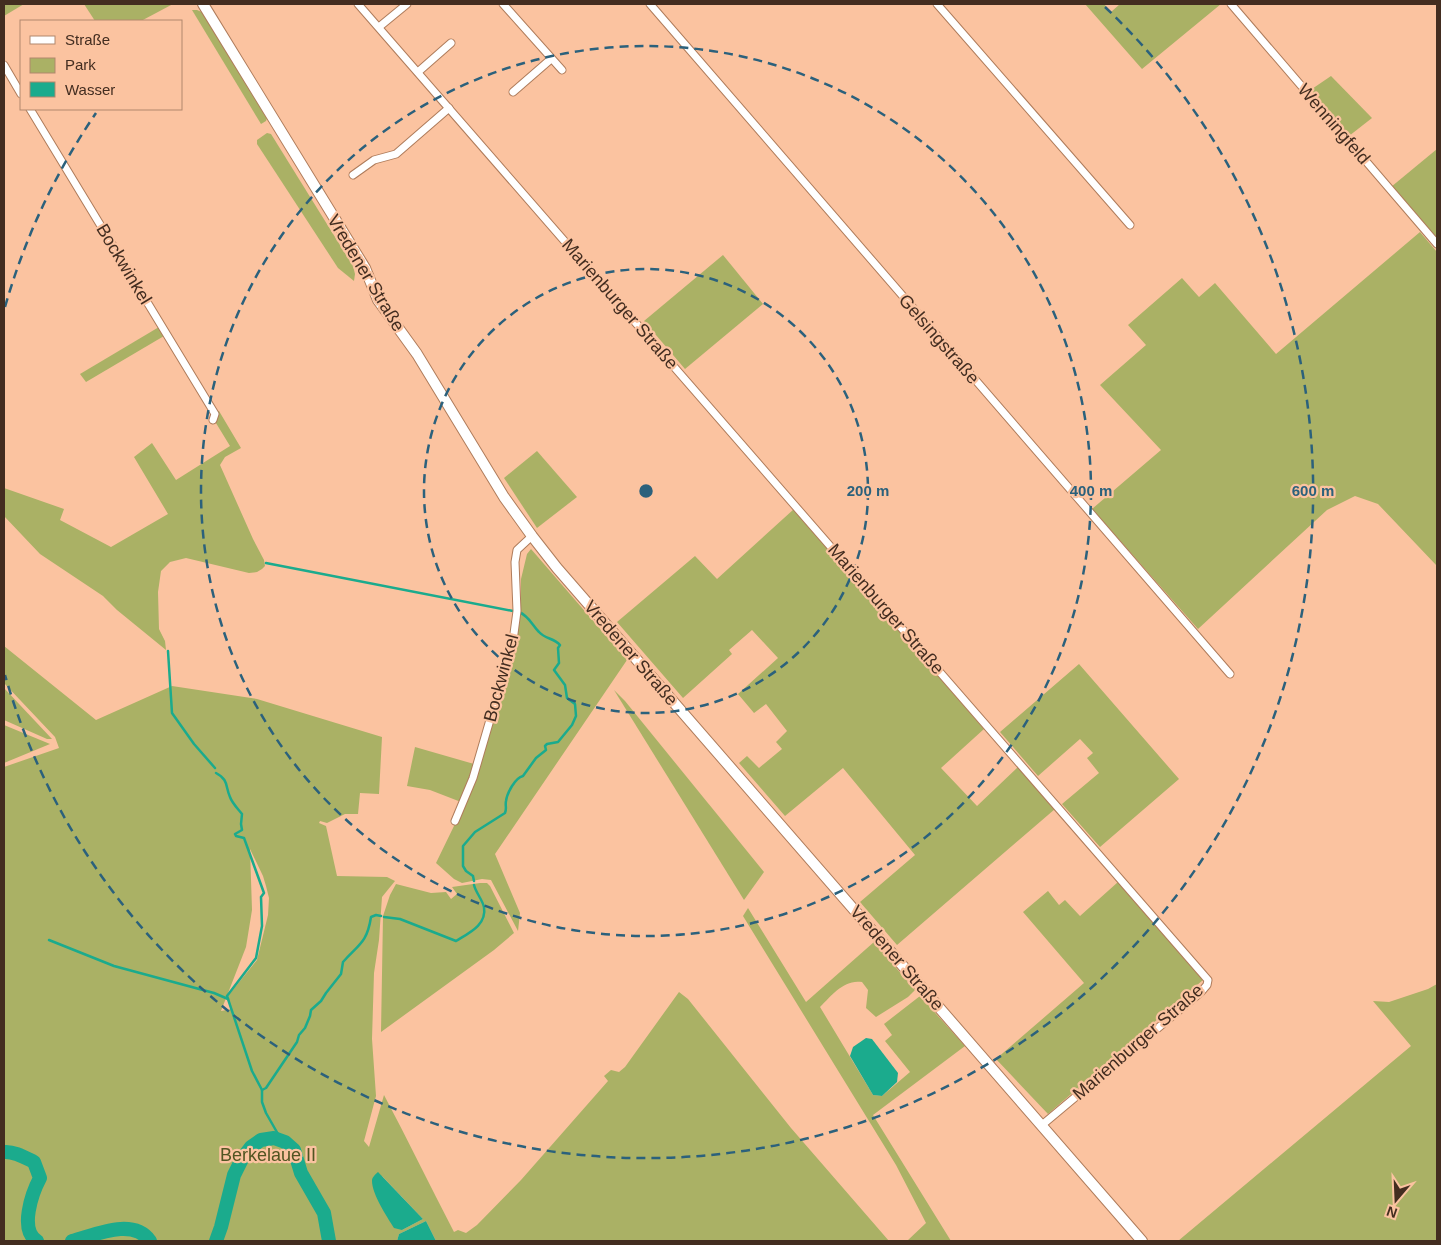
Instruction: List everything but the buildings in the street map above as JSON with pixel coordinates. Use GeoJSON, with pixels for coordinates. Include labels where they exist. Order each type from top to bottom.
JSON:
{"type":"FeatureCollection","features":[{"type":"Feature","properties":{"kind":"street","name":"Vredener Straße"},"geometry":{"type":"LineString","coordinates":[[203,4],[365,268],[378,300],[418,354],[504,497],[532,536],[557,568],[1142,1241]]}},
{"type":"Feature","properties":{"kind":"street","name":"Marienburger Straße"},"geometry":{"type":"LineString","coordinates":[[358,4],[1208,980],[1207,985],[1201,992],[1042,1125]]}},
{"type":"Feature","properties":{"kind":"street"},"geometry":{"type":"LineString","coordinates":[[379,27],[407,4]]}},
{"type":"Feature","properties":{"kind":"street"},"geometry":{"type":"LineString","coordinates":[[503,4],[562,70]]}},
{"type":"Feature","properties":{"kind":"street","name":"Gelsingstraße"},"geometry":{"type":"LineString","coordinates":[[650,4],[1230,674]]}},
{"type":"Feature","properties":{"kind":"street"},"geometry":{"type":"LineString","coordinates":[[937,4],[1130,225]]}},
{"type":"Feature","properties":{"kind":"street","name":"Wenningfeld"},"geometry":{"type":"LineString","coordinates":[[1231,4],[1437,244]]}},
{"type":"Feature","properties":{"kind":"street"},"geometry":{"type":"LineString","coordinates":[[418,72],[451,43]]}},
{"type":"Feature","properties":{"kind":"street"},"geometry":{"type":"LineString","coordinates":[[513,92],[551,59]]}},
{"type":"Feature","properties":{"kind":"street"},"geometry":{"type":"LineString","coordinates":[[4,64],[20,92]]}},
{"type":"Feature","properties":{"kind":"street"},"geometry":{"type":"LineString","coordinates":[[353,175],[374,160],[396,154],[449,108]]}},
{"type":"Feature","properties":{"kind":"street","name":"Bockwinkel"},"geometry":{"type":"LineString","coordinates":[[31,110],[215,414],[213,420]]}},
{"type":"Feature","properties":{"kind":"street","name":"Bockwinkel"},"geometry":{"type":"LineString","coordinates":[[455,821],[473,778],[513,641],[517,611],[515,562],[517,550],[532,536]]}},
{"type":"Feature","properties":{"kind":"green space"},"geometry":{"type":"Polygon","coordinates":[[[4,4],[24,4],[4,16],[4,4]]]}},
{"type":"Feature","properties":{"kind":"green space"},"geometry":{"type":"Polygon","coordinates":[[[84,4],[173,4],[143,20],[94,20],[84,4]]]}},
{"type":"Feature","properties":{"kind":"green space"},"geometry":{"type":"Polygon","coordinates":[[[1085,4],[1104,4],[1111,12],[1120,4],[1221,4],[1142,69],[1085,4]]]}},
{"type":"Feature","properties":{"kind":"green space"},"geometry":{"type":"Polygon","coordinates":[[[192,10],[204,13],[267,118],[266,121],[261,124],[192,10]]]}},
{"type":"Feature","properties":{"kind":"green space"},"geometry":{"type":"Polygon","coordinates":[[[1331,76],[1372,118],[1349,136],[1309,91],[1331,76]]]}},
{"type":"Feature","properties":{"kind":"green space"},"geometry":{"type":"Polygon","coordinates":[[[267,133],[271,134],[353,266],[354,281],[338,268],[257,144],[257,140],[267,133]]]}},
{"type":"Feature","properties":{"kind":"green space"},"geometry":{"type":"Polygon","coordinates":[[[1437,149],[1437,240],[1391,187],[1437,149]]]}},
{"type":"Feature","properties":{"kind":"green space"},"geometry":{"type":"Polygon","coordinates":[[[1420,232],[1437,252],[1437,566],[1378,504],[1355,496],[1327,510],[1198,629],[1092,509],[1161,450],[1100,385],[1146,345],[1128,325],[1182,278],[1199,297],[1215,283],[1276,354],[1420,232]]]}},
{"type":"Feature","properties":{"kind":"green space"},"geometry":{"type":"Polygon","coordinates":[[[723,255],[763,304],[685,369],[644,321],[723,255]]]}},
{"type":"Feature","properties":{"kind":"green space"},"geometry":{"type":"Polygon","coordinates":[[[159,327],[164,336],[86,382],[80,374],[159,327]]]}},
{"type":"Feature","properties":{"kind":"green space"},"geometry":{"type":"Polygon","coordinates":[[[208,410],[219,411],[241,448],[225,457],[220,465],[264,560],[265,566],[257,572],[249,573],[186,558],[170,562],[161,571],[158,592],[159,629],[165,641],[166,650],[117,610],[103,596],[40,554],[4,516],[4,488],[64,509],[60,520],[111,547],[168,514],[134,457],[152,443],[176,480],[230,446],[208,410]]]}},
{"type":"Feature","properties":{"kind":"green space"},"geometry":{"type":"Polygon","coordinates":[[[537,451],[577,497],[537,528],[504,478],[537,451]]]}},
{"type":"Feature","properties":{"kind":"green space"},"geometry":{"type":"Polygon","coordinates":[[[794,509],[984,729],[941,768],[977,806],[1018,767],[1055,809],[897,945],[860,902],[915,855],[843,768],[785,816],[739,763],[747,756],[759,768],[782,749],[776,742],[787,731],[766,704],[754,713],[738,694],[778,658],[752,630],[729,650],[732,654],[683,698],[617,622],[695,556],[717,579],[794,509]]]}},
{"type":"Feature","properties":{"kind":"green space"},"geometry":{"type":"Polygon","coordinates":[[[531,549],[627,660],[495,854],[520,913],[518,931],[491,880],[482,879],[462,883],[454,879],[436,863],[470,793],[511,664],[521,605],[521,579],[527,554],[531,549]]]}},
{"type":"Feature","properties":{"kind":"green space","name":"Berkelaue II"},"geometry":{"type":"Polygon","coordinates":[[[4,646],[96,720],[172,686],[257,699],[382,737],[379,794],[360,793],[358,814],[345,814],[327,823],[320,821],[319,823],[326,826],[337,876],[387,877],[395,881],[382,897],[379,940],[374,973],[372,1039],[376,1096],[364,1141],[369,1147],[384,1095],[454,1232],[458,1230],[466,1233],[477,1225],[521,1180],[608,1081],[604,1076],[611,1070],[619,1072],[625,1067],[679,992],[688,999],[791,1128],[889,1241],[436,1241],[426,1221],[399,1234],[397,1241],[4,1241],[4,767],[59,748],[55,737],[4,683],[4,646]],[[250,849],[252,910],[246,947],[221,1011],[232,1009],[228,996],[257,960],[268,915],[269,898],[266,886],[250,849]],[[382,1176],[402,1230],[423,1219],[382,1176]]]}},
{"type":"Feature","properties":{"kind":"green space"},"geometry":{"type":"Polygon","coordinates":[[[1079,664],[1179,779],[1100,847],[1062,804],[1099,773],[1087,758],[1093,753],[1080,739],[1038,776],[1000,732],[1079,664]]]}},
{"type":"Feature","properties":{"kind":"green space"},"geometry":{"type":"Polygon","coordinates":[[[4,688],[52,739],[47,739],[4,720],[4,688]]]}},
{"type":"Feature","properties":{"kind":"green space"},"geometry":{"type":"Polygon","coordinates":[[[614,690],[764,872],[744,900],[614,690]]]}},
{"type":"Feature","properties":{"kind":"green space"},"geometry":{"type":"Polygon","coordinates":[[[4,725],[50,744],[4,763],[4,725]]]}},
{"type":"Feature","properties":{"kind":"green space"},"geometry":{"type":"Polygon","coordinates":[[[415,747],[474,764],[461,802],[430,790],[407,786],[415,747]]]}},
{"type":"Feature","properties":{"kind":"green space"},"geometry":{"type":"Polygon","coordinates":[[[1118,882],[1203,980],[1048,1114],[996,1059],[1084,983],[1023,912],[1048,891],[1059,905],[1065,900],[1080,916],[1118,882]]]}},
{"type":"Feature","properties":{"kind":"green space"},"geometry":{"type":"Polygon","coordinates":[[[487,883],[490,886],[514,933],[494,950],[381,1032],[383,916],[396,884],[431,893],[446,892],[451,899],[457,894],[452,887],[487,883]]]}},
{"type":"Feature","properties":{"kind":"green space"},"geometry":{"type":"Polygon","coordinates":[[[748,908],[806,1002],[874,942],[915,990],[908,997],[876,1017],[866,1008],[868,990],[862,982],[844,985],[820,1007],[873,1095],[882,1096],[910,1072],[885,1041],[892,1035],[884,1024],[920,996],[965,1046],[873,1115],[951,1241],[907,1241],[926,1223],[896,1165],[743,916],[748,908]]]}},
{"type":"Feature","properties":{"kind":"green space"},"geometry":{"type":"Polygon","coordinates":[[[1437,984],[1437,1241],[1178,1241],[1411,1046],[1373,1001],[1389,1002],[1428,989],[1437,984]]]}},
{"type":"Feature","properties":{"kind":"water"},"geometry":{"type":"Polygon","coordinates":[[[866,1038],[872,1039],[898,1073],[897,1082],[882,1096],[873,1095],[850,1056],[853,1047],[866,1038]]]}},
{"type":"Feature","properties":{"kind":"water"},"geometry":{"type":"Polygon","coordinates":[[[378,1172],[423,1219],[402,1230],[394,1228],[374,1192],[372,1181],[378,1172]]]}},
{"type":"Feature","properties":{"kind":"water"},"geometry":{"type":"Polygon","coordinates":[[[426,1221],[436,1241],[397,1241],[399,1234],[426,1221]]]}},
{"type":"Feature","properties":{"kind":"waterway"},"geometry":{"type":"LineString","coordinates":[[266,563],[513,611]]}},
{"type":"Feature","properties":{"kind":"waterway"},"geometry":{"type":"LineString","coordinates":[[474,881],[473,876],[463,866],[463,846],[475,832],[505,813],[507,798],[514,783],[523,776],[536,758],[546,750],[545,746],[547,744],[558,742],[572,725],[576,716],[575,704],[567,698],[565,685],[554,670],[559,663],[558,648],[560,645],[541,634],[528,618],[519,612]]}},
{"type":"Feature","properties":{"kind":"waterway"},"geometry":{"type":"LineString","coordinates":[[168,651],[172,713],[194,744],[215,768]]}},
{"type":"Feature","properties":{"kind":"waterway"},"geometry":{"type":"LineString","coordinates":[[216,773],[225,781],[231,799],[242,814],[242,830],[235,834],[244,838],[264,893],[261,897],[262,926],[256,958],[227,996],[252,1071],[262,1090],[262,1102],[266,1113],[282,1141]]}},
{"type":"Feature","properties":{"kind":"waterway"},"geometry":{"type":"LineString","coordinates":[[384,917],[400,919],[456,941],[476,928],[483,919],[484,907],[474,885]]}},
{"type":"Feature","properties":{"kind":"waterway"},"geometry":{"type":"LineString","coordinates":[[262,1090],[266,1088],[297,1042],[299,1035],[305,1028],[311,1010],[321,1001],[341,974],[343,962],[365,938],[371,917],[381,916]]}},
{"type":"Feature","properties":{"kind":"waterway"},"geometry":{"type":"LineString","coordinates":[[49,940],[114,966],[214,993],[228,999]]}},
{"type":"Feature","properties":{"kind":"waterway"},"geometry":{"type":"LineString","coordinates":[[216,1241],[234,1175],[242,1159],[251,1147],[261,1140],[274,1138],[285,1142],[294,1150],[301,1173],[324,1213],[329,1241]]}},
{"type":"Feature","properties":{"kind":"waterway"},"geometry":{"type":"LineString","coordinates":[[4,1152],[15,1153],[34,1162],[40,1178],[31,1202],[28,1220],[29,1229],[37,1241]]}},
{"type":"Feature","properties":{"kind":"waterway"},"geometry":{"type":"LineString","coordinates":[[72,1241],[102,1232],[124,1229],[134,1230],[143,1234],[150,1241]]}}]}
